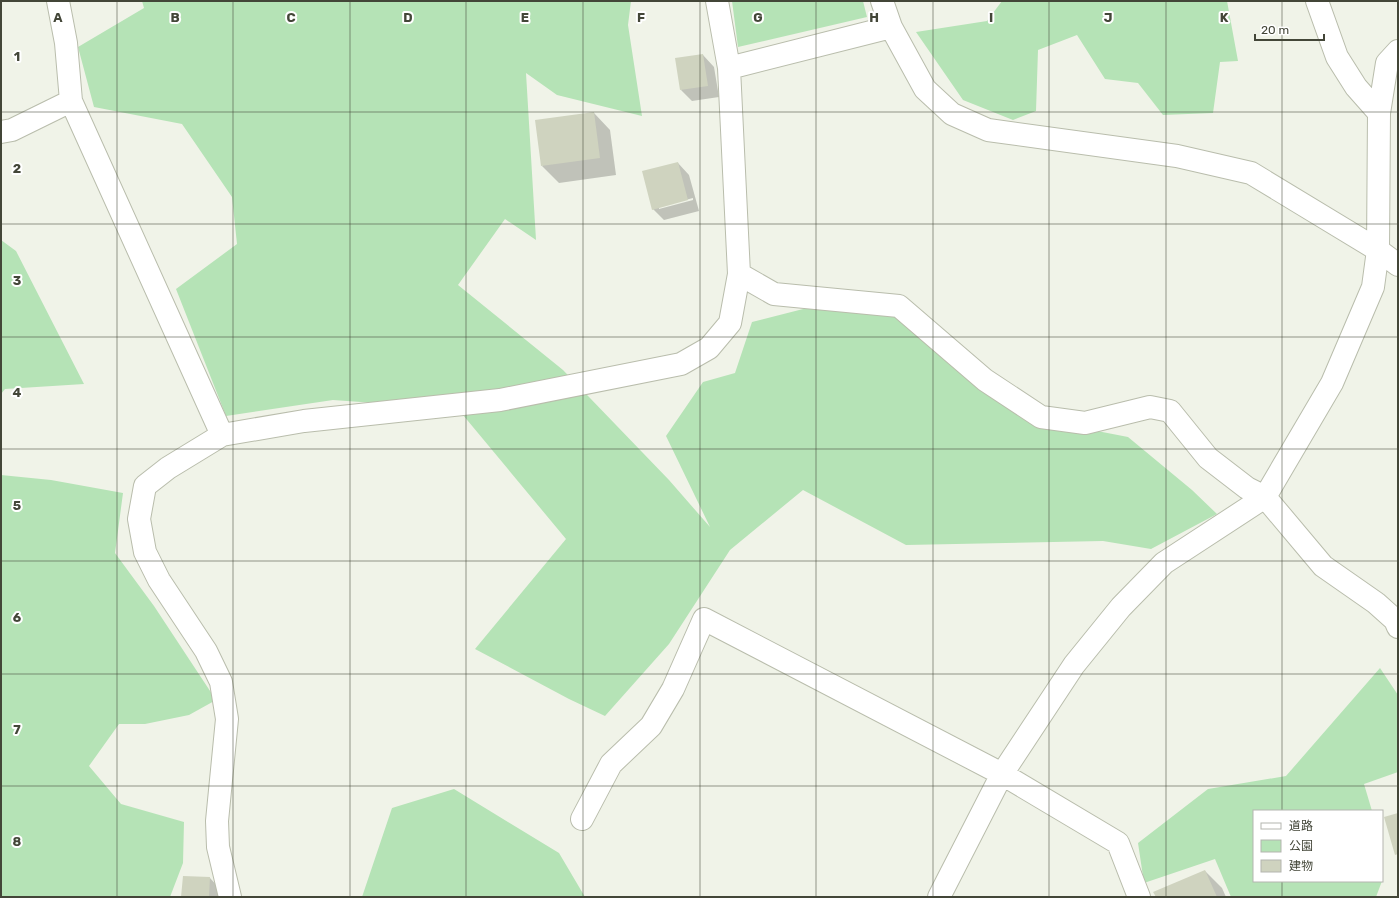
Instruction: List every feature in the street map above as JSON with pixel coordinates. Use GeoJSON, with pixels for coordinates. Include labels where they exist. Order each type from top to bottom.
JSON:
{"type":"FeatureCollection","features":[{"type":"Feature","properties":{"kind":"street"},"geometry":{"type":"LineString","coordinates":[[58,1],[66,43],[71,101],[222,435]]}},
{"type":"Feature","properties":{"kind":"street"},"geometry":{"type":"LineString","coordinates":[[230,897],[218,847],[217,821],[228,719],[221,682],[206,651],[159,580],[145,552],[139,519],[145,486],[168,468],[222,435],[304,421],[500,400],[681,364],[709,348],[730,323],[739,274],[729,68],[717,1]]}},
{"type":"Feature","properties":{"kind":"street"},"geometry":{"type":"LineString","coordinates":[[882,1],[891,27],[925,89],[952,114],[988,130],[1177,156],[1252,173],[1378,250],[1398,265]]}},
{"type":"Feature","properties":{"kind":"street"},"geometry":{"type":"LineString","coordinates":[[1317,1],[1337,57],[1356,87],[1379,113]]}},
{"type":"Feature","properties":{"kind":"street"},"geometry":{"type":"LineString","coordinates":[[729,68],[891,27]]}},
{"type":"Feature","properties":{"kind":"street"},"geometry":{"type":"LineString","coordinates":[[939,897],[1002,774],[1074,665],[1121,607],[1164,563],[1265,497],[1332,383],[1373,287],[1378,250],[1379,113],[1387,63],[1398,51]]}},
{"type":"Feature","properties":{"kind":"street"},"geometry":{"type":"LineString","coordinates":[[1,132],[12,130],[71,101]]}},
{"type":"Feature","properties":{"kind":"street"},"geometry":{"type":"LineString","coordinates":[[739,274],[774,294],[899,306],[985,380],[1041,417],[1085,423],[1150,407],[1170,411],[1208,458],[1247,488],[1265,497],[1323,566],[1376,603],[1396,620],[1398,626]]}},
{"type":"Feature","properties":{"kind":"street"},"geometry":{"type":"LineString","coordinates":[[582,818],[612,764],[651,726],[673,689],[704,619],[1002,774],[1118,843],[1139,897]]}},
{"type":"Feature","properties":{"kind":"green space"},"geometry":{"type":"Polygon","coordinates":[[[142,1],[631,1],[628,25],[642,116],[557,95],[526,73],[536,240],[505,219],[458,285],[563,370],[669,480],[710,527],[666,436],[703,382],[735,373],[752,322],[807,308],[901,316],[1025,417],[1128,437],[1192,490],[1217,514],[1151,549],[1103,541],[906,545],[803,490],[730,550],[669,644],[605,716],[569,699],[475,649],[566,539],[458,409],[333,400],[226,416],[176,289],[237,244],[232,197],[182,124],[94,107],[78,47],[144,8],[142,1]]]}},
{"type":"Feature","properties":{"kind":"green space"},"geometry":{"type":"Polygon","coordinates":[[[732,1],[863,1],[867,17],[738,47],[732,1]]]}},
{"type":"Feature","properties":{"kind":"green space"},"geometry":{"type":"Polygon","coordinates":[[[1002,1],[1227,1],[1238,61],[1220,62],[1213,113],[1163,115],[1138,83],[1105,79],[1077,35],[1038,50],[1036,111],[1013,120],[963,100],[916,32],[987,21],[1002,1]]]}},
{"type":"Feature","properties":{"kind":"green space"},"geometry":{"type":"Polygon","coordinates":[[[1,240],[16,251],[84,384],[5,389],[1,394],[1,240]]]}},
{"type":"Feature","properties":{"kind":"green space"},"geometry":{"type":"Polygon","coordinates":[[[1,475],[51,480],[123,493],[115,553],[154,606],[216,700],[189,715],[145,724],[119,724],[89,766],[121,804],[184,822],[183,863],[170,897],[1,897],[1,475]]]}},
{"type":"Feature","properties":{"kind":"green space"},"geometry":{"type":"Polygon","coordinates":[[[1380,668],[1398,695],[1398,772],[1364,784],[1372,810],[1253,810],[1253,882],[1382,882],[1376,897],[1231,897],[1215,859],[1144,883],[1138,843],[1208,789],[1286,776],[1380,668]]]}},
{"type":"Feature","properties":{"kind":"green space"},"geometry":{"type":"Polygon","coordinates":[[[454,789],[559,853],[585,897],[362,897],[392,808],[454,789]]]}},
{"type":"Feature","properties":{"kind":"building"},"geometry":{"type":"Polygon","coordinates":[[[703,54],[708,86],[680,90],[675,58],[703,54]]]}},
{"type":"Feature","properties":{"kind":"building"},"geometry":{"type":"Polygon","coordinates":[[[594,112],[600,158],[541,166],[535,120],[594,112]]]}},
{"type":"Feature","properties":{"kind":"building"},"geometry":{"type":"Polygon","coordinates":[[[678,162],[688,200],[652,210],[642,171],[678,162]]]}},
{"type":"Feature","properties":{"kind":"building"},"geometry":{"type":"Polygon","coordinates":[[[1398,813],[1398,854],[1395,855],[1384,817],[1398,813]]]}},
{"type":"Feature","properties":{"kind":"building"},"geometry":{"type":"Polygon","coordinates":[[[1205,870],[1217,897],[1156,897],[1153,892],[1205,870]]]}},
{"type":"Feature","properties":{"kind":"building"},"geometry":{"type":"Polygon","coordinates":[[[183,876],[210,877],[209,897],[181,897],[183,876]]]}}]}
